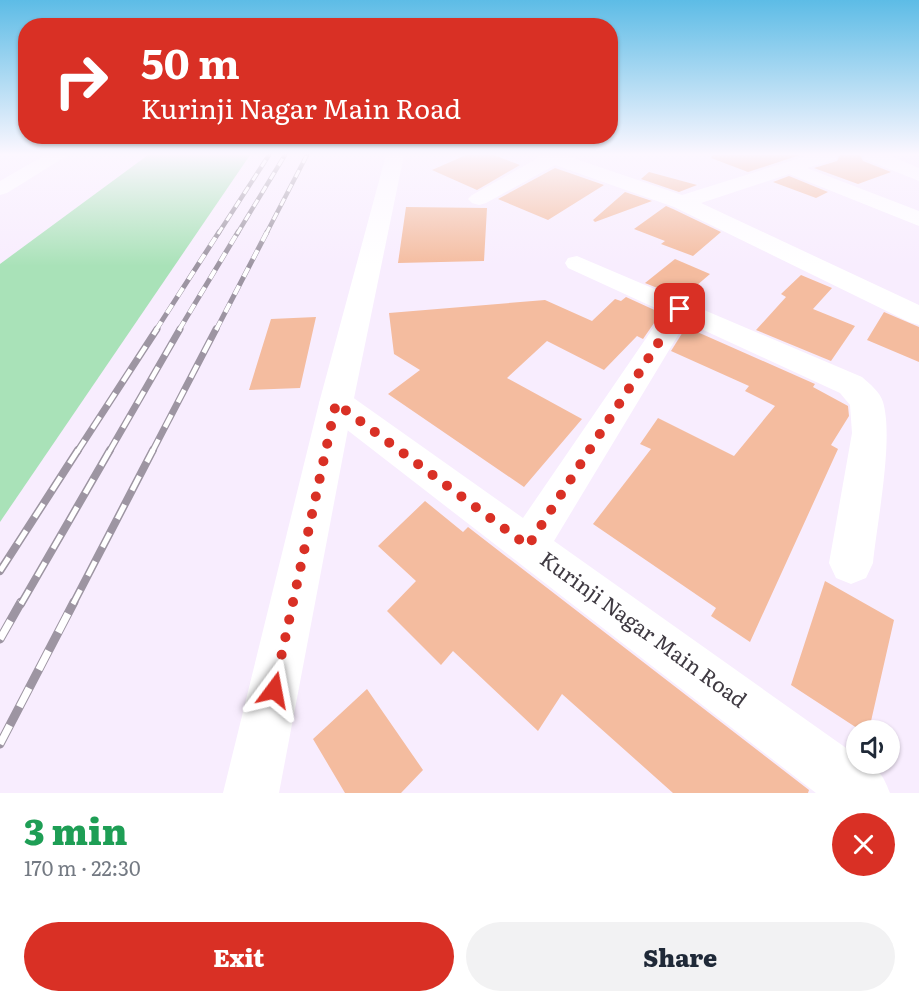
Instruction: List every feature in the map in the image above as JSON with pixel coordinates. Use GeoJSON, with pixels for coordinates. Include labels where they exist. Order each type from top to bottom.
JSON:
{"type":"FeatureCollection","features":[{"type":"Feature","properties":{"kind":"street"},"geometry":{"type":"LineString","coordinates":[[251,793],[336,403],[386,192]]}},
{"type":"Feature","properties":{"kind":"street"},"geometry":{"type":"LineString","coordinates":[[479,199],[491,192]]}},
{"type":"Feature","properties":{"kind":"street"},"geometry":{"type":"LineString","coordinates":[[652,192],[682,202],[919,316]]}},
{"type":"Feature","properties":{"kind":"street"},"geometry":{"type":"LineString","coordinates":[[682,202],[714,192]]}},
{"type":"Feature","properties":{"kind":"street"},"geometry":{"type":"LineString","coordinates":[[851,192],[919,219]]}},
{"type":"Feature","properties":{"kind":"street"},"geometry":{"type":"LineString","coordinates":[[577,263],[851,385],[866,401],[870,433],[850,563]]}},
{"type":"Feature","properties":{"kind":"street"},"geometry":{"type":"LineString","coordinates":[[528,546],[680,309]]}},
{"type":"Feature","properties":{"kind":"street","name":"Kurinji Nagar Main Road"},"geometry":{"type":"LineString","coordinates":[[336,403],[862,793]]}},
{"type":"Feature","properties":{"kind":"green space"},"geometry":{"type":"Polygon","coordinates":[[[98,192],[225,192],[0,522],[0,264],[98,192]]]}},
{"type":"Feature","properties":{"kind":"building"},"geometry":{"type":"Polygon","coordinates":[[[511,192],[593,192],[548,220],[498,199],[511,192]]]}},
{"type":"Feature","properties":{"kind":"building"},"geometry":{"type":"Polygon","coordinates":[[[625,192],[652,201],[595,222],[593,220],[625,192]]]}},
{"type":"Feature","properties":{"kind":"building"},"geometry":{"type":"Polygon","coordinates":[[[800,192],[828,192],[816,198],[800,192]]]}},
{"type":"Feature","properties":{"kind":"building"},"geometry":{"type":"Polygon","coordinates":[[[666,206],[721,232],[693,256],[661,244],[665,241],[634,229],[666,206]]]}},
{"type":"Feature","properties":{"kind":"building"},"geometry":{"type":"Polygon","coordinates":[[[406,207],[487,208],[484,261],[398,263],[406,207]]]}},
{"type":"Feature","properties":{"kind":"building"},"geometry":{"type":"Polygon","coordinates":[[[675,259],[710,274],[682,298],[645,283],[675,259]]]}},
{"type":"Feature","properties":{"kind":"building"},"geometry":{"type":"Polygon","coordinates":[[[801,275],[832,288],[813,309],[855,326],[831,361],[756,330],[786,297],[781,294],[801,275]]]}},
{"type":"Feature","properties":{"kind":"building"},"geometry":{"type":"Polygon","coordinates":[[[626,297],[661,313],[643,339],[637,336],[604,370],[547,341],[507,378],[582,419],[524,487],[388,394],[420,370],[394,354],[389,313],[545,300],[592,321],[615,299],[621,301],[626,297]]]}},
{"type":"Feature","properties":{"kind":"building"},"geometry":{"type":"Polygon","coordinates":[[[884,312],[919,327],[919,362],[867,340],[884,312]]]}},
{"type":"Feature","properties":{"kind":"building"},"geometry":{"type":"Polygon","coordinates":[[[316,317],[300,388],[249,390],[271,319],[316,317]]]}},
{"type":"Feature","properties":{"kind":"building"},"geometry":{"type":"Polygon","coordinates":[[[686,327],[815,384],[813,387],[848,406],[849,416],[831,445],[838,449],[750,642],[711,616],[716,608],[593,524],[651,449],[640,444],[658,418],[734,456],[775,406],[745,391],[749,386],[671,351],[686,327]]]}},
{"type":"Feature","properties":{"kind":"building"},"geometry":{"type":"Polygon","coordinates":[[[425,501],[463,532],[468,527],[809,790],[808,793],[673,793],[562,694],[538,731],[453,651],[441,665],[387,611],[416,581],[378,546],[425,501]]]}},
{"type":"Feature","properties":{"kind":"building"},"geometry":{"type":"Polygon","coordinates":[[[825,581],[894,620],[871,720],[846,721],[791,685],[825,581]]]}},
{"type":"Feature","properties":{"kind":"building"},"geometry":{"type":"Polygon","coordinates":[[[367,689],[423,770],[401,793],[345,793],[313,739],[367,689]]]}},
{"type":"Feature","properties":{"kind":"railway"},"geometry":{"type":"LineString","coordinates":[[218,234],[245,192]]}},
{"type":"Feature","properties":{"kind":"railway"},"geometry":{"type":"LineString","coordinates":[[237,234],[263,192]]}},
{"type":"Feature","properties":{"kind":"railway"},"geometry":{"type":"LineString","coordinates":[[266,234],[288,192]]}},
{"type":"Feature","properties":{"kind":"railway"},"geometry":{"type":"LineString","coordinates":[[156,330],[219,232]]}},
{"type":"Feature","properties":{"kind":"railway"},"geometry":{"type":"LineString","coordinates":[[179,330],[238,232]]}},
{"type":"Feature","properties":{"kind":"railway"},"geometry":{"type":"LineString","coordinates":[[216,330],[267,232]]}},
{"type":"Feature","properties":{"kind":"railway"},"geometry":{"type":"LineString","coordinates":[[77,452],[157,329]]}},
{"type":"Feature","properties":{"kind":"railway"},"geometry":{"type":"LineString","coordinates":[[109,452],[180,329]]}},
{"type":"Feature","properties":{"kind":"railway"},"geometry":{"type":"LineString","coordinates":[[152,452],[216,329]]}},
{"type":"Feature","properties":{"kind":"railway"},"geometry":{"type":"LineString","coordinates":[[0,571],[78,450]]}},
{"type":"Feature","properties":{"kind":"railway"},"geometry":{"type":"LineString","coordinates":[[21,604],[110,450]]}},
{"type":"Feature","properties":{"kind":"railway"},"geometry":{"type":"LineString","coordinates":[[73,604],[153,450]]}},
{"type":"Feature","properties":{"kind":"railway"},"geometry":{"type":"LineString","coordinates":[[0,639],[21,602]]}},
{"type":"Feature","properties":{"kind":"railway"},"geometry":{"type":"LineString","coordinates":[[0,744],[74,602]]}},
{"type":"Feature","properties":{"kind":"route"},"geometry":{"type":"LineString","coordinates":[[274,690],[336,403],[528,546],[680,309]]}}]}
